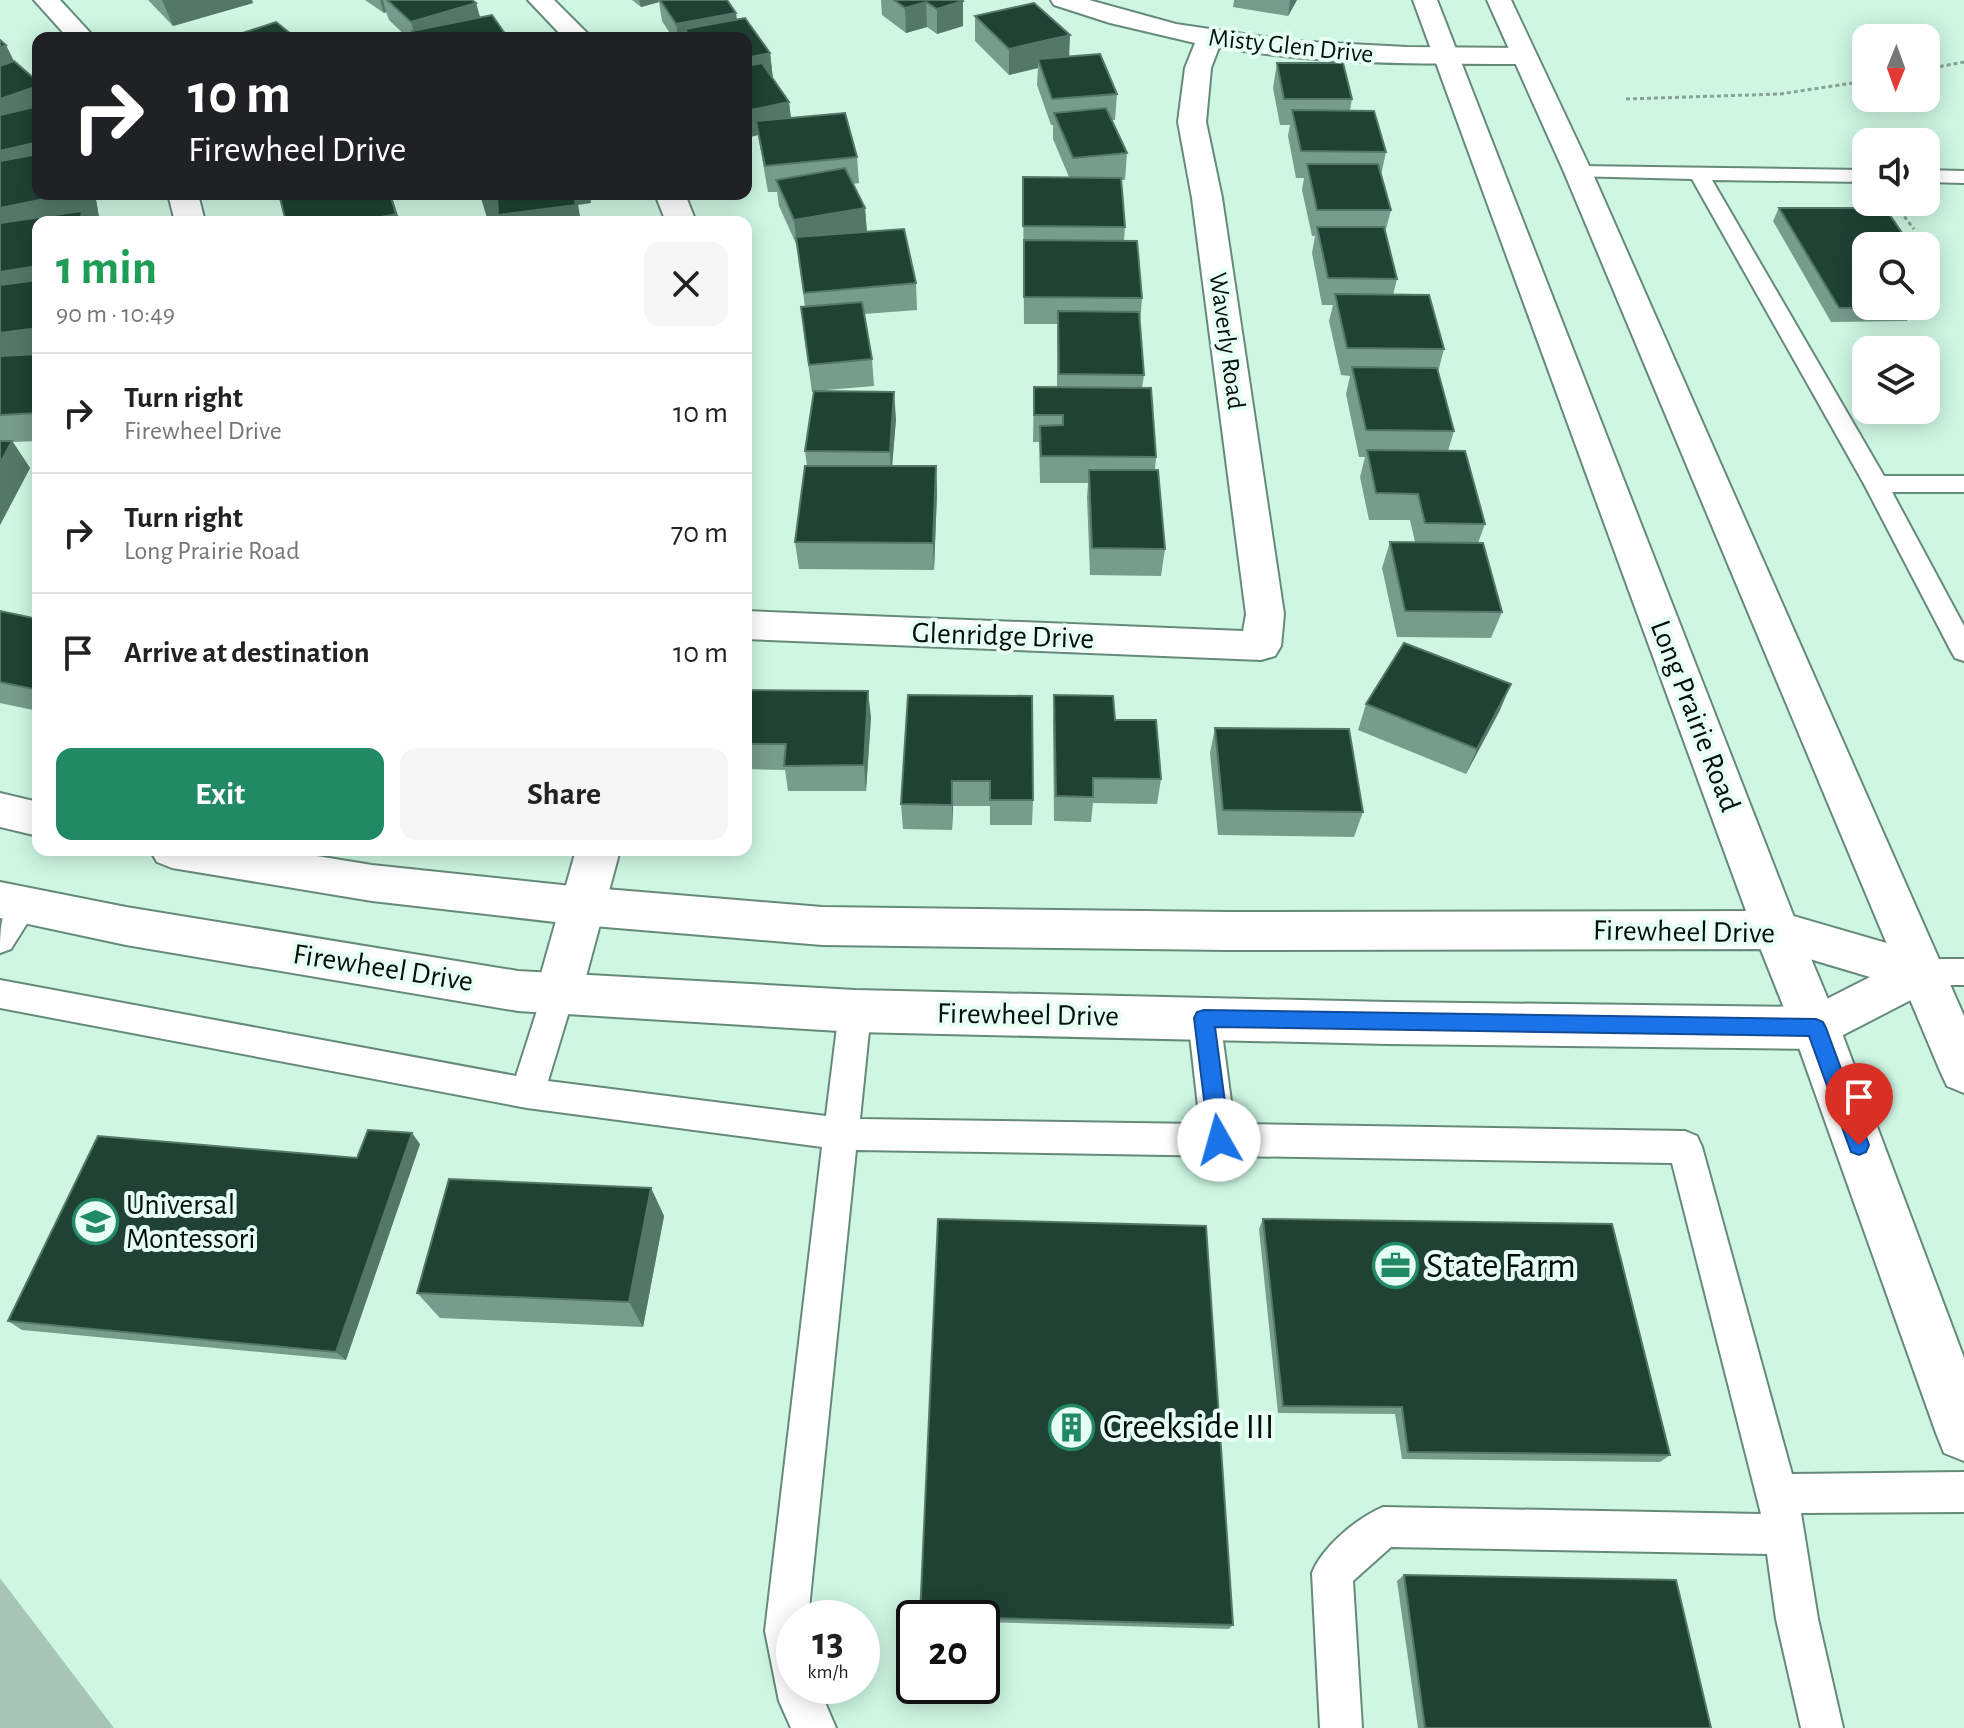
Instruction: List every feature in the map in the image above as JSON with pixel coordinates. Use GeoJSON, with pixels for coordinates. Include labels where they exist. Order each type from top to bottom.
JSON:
{"type":"FeatureCollection","features":[{"type":"Feature","properties":{"kind":"street"},"geometry":{"type":"LineString","coordinates":[[46,0],[76,32]]}},
{"type":"Feature","properties":{"kind":"street"},"geometry":{"type":"LineString","coordinates":[[540,0],[573,32]]}},
{"type":"Feature","properties":{"kind":"street","name":"Misty Glen Drive"},"geometry":{"type":"LineString","coordinates":[[1063,0],[1141,24],[1209,39],[1341,54],[1524,56]]}},
{"type":"Feature","properties":{"kind":"street","name":"Long Prairie Road"},"geometry":{"type":"LineString","coordinates":[[1425,0],[1776,930],[1816,1028],[1964,1433]]}},
{"type":"Feature","properties":{"kind":"street"},"geometry":{"type":"LineString","coordinates":[[1499,0],[1943,972],[1964,1071]]}},
{"type":"Feature","properties":{"kind":"street","name":"Waverly Road"},"geometry":{"type":"LineString","coordinates":[[1209,39],[1198,68],[1192,122],[1207,198],[1265,614],[1261,646]]}},
{"type":"Feature","properties":{"kind":"street","name":"Glenridge Drive"},"geometry":{"type":"LineString","coordinates":[[752,625],[1261,646]]}},
{"type":"Feature","properties":{"kind":"street"},"geometry":{"type":"LineString","coordinates":[[0,810],[32,818]]}},
{"type":"Feature","properties":{"kind":"street","name":"Firewheel Drive"},"geometry":{"type":"LineString","coordinates":[[208,856],[372,883],[581,906],[822,926],[1228,931],[1776,930],[1943,972]]}},
{"type":"Feature","properties":{"kind":"street"},"geometry":{"type":"LineString","coordinates":[[558,995],[596,856]]}},
{"type":"Feature","properties":{"kind":"street","name":"Firewheel Drive"},"geometry":{"type":"LineString","coordinates":[[8,915],[558,995],[855,1011],[1816,1028],[1943,972]]}},
{"type":"Feature","properties":{"kind":"lane"},"geometry":{"type":"LineString","coordinates":[[1578,172],[1852,176]]}},
{"type":"Feature","properties":{"kind":"lane"},"geometry":{"type":"LineString","coordinates":[[1699,174],[1876,484],[1964,651]]}},
{"type":"Feature","properties":{"kind":"lane"},"geometry":{"type":"LineString","coordinates":[[1940,176],[1964,177]]}},
{"type":"Feature","properties":{"kind":"lane"},"geometry":{"type":"LineString","coordinates":[[1876,484],[1964,484]]}},
{"type":"Feature","properties":{"kind":"lane"},"geometry":{"type":"LineString","coordinates":[[1935,596],[1964,597]]}},
{"type":"Feature","properties":{"kind":"lane"},"geometry":{"type":"LineString","coordinates":[[0,994],[527,1093],[841,1134],[1685,1147],[1778,1494],[1797,1619],[1822,1728]]}},
{"type":"Feature","properties":{"kind":"lane"},"geometry":{"type":"LineString","coordinates":[[527,1093],[558,995]]}},
{"type":"Feature","properties":{"kind":"lane"},"geometry":{"type":"LineString","coordinates":[[789,1600],[855,1011]]}},
{"type":"Feature","properties":{"kind":"lane"},"geometry":{"type":"LineString","coordinates":[[1204,1018],[1219,1140]]}},
{"type":"Feature","properties":{"kind":"lane"},"geometry":{"type":"LineString","coordinates":[[1778,1494],[1964,1492]]}},
{"type":"Feature","properties":{"kind":"lane"},"geometry":{"type":"LineString","coordinates":[[1341,1728],[1332,1573],[1383,1527],[1784,1534]]}},
{"type":"Feature","properties":{"kind":"lane"},"geometry":{"type":"LineString","coordinates":[[802,1704],[815,1728]]}},
{"type":"Feature","properties":{"kind":"path"},"geometry":{"type":"LineString","coordinates":[[1940,66],[1964,62]]}},
{"type":"Feature","properties":{"kind":"path"},"geometry":{"type":"LineString","coordinates":[[1626,99],[1780,94],[1852,83]]}},
{"type":"Feature","properties":{"kind":"path"},"geometry":{"type":"LineString","coordinates":[[1904,216],[1914,229]]}},
{"type":"Feature","properties":{"kind":"green space"},"geometry":{"type":"Polygon","coordinates":[[[0,1578],[114,1728],[0,1728],[0,1578]]]}},
{"type":"Feature","properties":{"kind":"building"},"geometry":{"type":"Polygon","coordinates":[[[387,0],[472,0],[476,3],[411,22],[387,0]]]}},
{"type":"Feature","properties":{"kind":"building"},"geometry":{"type":"Polygon","coordinates":[[[660,0],[727,0],[736,13],[676,24],[660,0]]]}},
{"type":"Feature","properties":{"kind":"building"},"geometry":{"type":"Polygon","coordinates":[[[894,0],[963,1],[937,9],[926,2],[905,8],[894,0]]]}},
{"type":"Feature","properties":{"kind":"building"},"geometry":{"type":"Polygon","coordinates":[[[1034,3],[1070,35],[1009,49],[975,16],[1034,3]]]}},
{"type":"Feature","properties":{"kind":"building"},"geometry":{"type":"Polygon","coordinates":[[[492,15],[504,32],[413,32],[492,15]]]}},
{"type":"Feature","properties":{"kind":"building"},"geometry":{"type":"Polygon","coordinates":[[[745,18],[770,53],[752,57],[752,32],[687,32],[685,29],[745,18]]]}},
{"type":"Feature","properties":{"kind":"building"},"geometry":{"type":"Polygon","coordinates":[[[276,22],[288,32],[246,32],[276,22]]]}},
{"type":"Feature","properties":{"kind":"building"},"geometry":{"type":"Polygon","coordinates":[[[1100,54],[1117,94],[1052,99],[1038,59],[1100,54]]]}},
{"type":"Feature","properties":{"kind":"building"},"geometry":{"type":"Polygon","coordinates":[[[14,61],[32,77],[32,88],[0,99],[0,66],[14,61]]]}},
{"type":"Feature","properties":{"kind":"building"},"geometry":{"type":"Polygon","coordinates":[[[762,63],[789,102],[752,110],[752,65],[762,63]]]}},
{"type":"Feature","properties":{"kind":"building"},"geometry":{"type":"Polygon","coordinates":[[[1277,63],[1343,63],[1352,99],[1284,99],[1277,63]]]}},
{"type":"Feature","properties":{"kind":"building"},"geometry":{"type":"Polygon","coordinates":[[[32,107],[32,143],[0,151],[0,115],[32,107]]]}},
{"type":"Feature","properties":{"kind":"building"},"geometry":{"type":"Polygon","coordinates":[[[1106,108],[1127,153],[1073,158],[1054,113],[1106,108]]]}},
{"type":"Feature","properties":{"kind":"building"},"geometry":{"type":"Polygon","coordinates":[[[1292,110],[1374,111],[1386,152],[1301,151],[1292,110]]]}},
{"type":"Feature","properties":{"kind":"building"},"geometry":{"type":"Polygon","coordinates":[[[845,113],[857,157],[765,166],[756,121],[845,113]]]}},
{"type":"Feature","properties":{"kind":"building"},"geometry":{"type":"Polygon","coordinates":[[[32,155],[32,200],[39,200],[0,208],[0,161],[32,155]]]}},
{"type":"Feature","properties":{"kind":"building"},"geometry":{"type":"Polygon","coordinates":[[[1307,164],[1378,164],[1391,210],[1317,210],[1307,164]]]}},
{"type":"Feature","properties":{"kind":"building"},"geometry":{"type":"Polygon","coordinates":[[[845,168],[865,208],[794,220],[776,180],[845,168]]]}},
{"type":"Feature","properties":{"kind":"building"},"geometry":{"type":"Polygon","coordinates":[[[1023,177],[1121,178],[1125,227],[1023,226],[1023,177]]]}},
{"type":"Feature","properties":{"kind":"building"},"geometry":{"type":"Polygon","coordinates":[[[280,200],[392,200],[396,214],[386,216],[284,216],[280,200]]]}},
{"type":"Feature","properties":{"kind":"building"},"geometry":{"type":"Polygon","coordinates":[[[497,200],[575,200],[576,205],[498,215],[497,200]]]}},
{"type":"Feature","properties":{"kind":"building"},"geometry":{"type":"Polygon","coordinates":[[[1779,208],[1852,208],[1852,216],[1890,216],[1901,232],[1852,232],[1852,308],[1839,308],[1779,208]]]}},
{"type":"Feature","properties":{"kind":"building"},"geometry":{"type":"Polygon","coordinates":[[[82,211],[81,216],[48,216],[82,211]]]}},
{"type":"Feature","properties":{"kind":"building"},"geometry":{"type":"Polygon","coordinates":[[[32,218],[32,267],[0,272],[0,223],[32,218]]]}},
{"type":"Feature","properties":{"kind":"building"},"geometry":{"type":"Polygon","coordinates":[[[1317,227],[1384,227],[1397,279],[1328,278],[1317,227]]]}},
{"type":"Feature","properties":{"kind":"building"},"geometry":{"type":"Polygon","coordinates":[[[904,229],[916,283],[804,293],[796,237],[904,229]]]}},
{"type":"Feature","properties":{"kind":"building"},"geometry":{"type":"Polygon","coordinates":[[[1024,240],[1137,241],[1142,298],[1024,297],[1024,240]]]}},
{"type":"Feature","properties":{"kind":"building"},"geometry":{"type":"Polygon","coordinates":[[[32,281],[32,329],[0,333],[0,285],[32,281]]]}},
{"type":"Feature","properties":{"kind":"building"},"geometry":{"type":"Polygon","coordinates":[[[1335,294],[1429,295],[1444,349],[1347,348],[1335,294]]]}},
{"type":"Feature","properties":{"kind":"building"},"geometry":{"type":"Polygon","coordinates":[[[862,302],[872,359],[809,365],[801,307],[862,302]]]}},
{"type":"Feature","properties":{"kind":"building"},"geometry":{"type":"Polygon","coordinates":[[[1058,311],[1139,312],[1144,375],[1059,374],[1058,311]]]}},
{"type":"Feature","properties":{"kind":"building"},"geometry":{"type":"Polygon","coordinates":[[[32,354],[32,413],[0,415],[0,356],[32,354]]]}},
{"type":"Feature","properties":{"kind":"building"},"geometry":{"type":"Polygon","coordinates":[[[1352,367],[1437,368],[1454,431],[1366,430],[1352,367]]]}},
{"type":"Feature","properties":{"kind":"building"},"geometry":{"type":"Polygon","coordinates":[[[1034,387],[1151,388],[1156,457],[1041,456],[1040,426],[1063,425],[1063,415],[1034,415],[1034,387]]]}},
{"type":"Feature","properties":{"kind":"building"},"geometry":{"type":"Polygon","coordinates":[[[814,391],[894,392],[890,452],[805,451],[814,391]]]}},
{"type":"Feature","properties":{"kind":"building"},"geometry":{"type":"Polygon","coordinates":[[[0,441],[12,441],[0,463],[0,441]]]}},
{"type":"Feature","properties":{"kind":"building"},"geometry":{"type":"Polygon","coordinates":[[[1367,450],[1465,451],[1485,524],[1425,523],[1418,494],[1376,493],[1367,450]]]}},
{"type":"Feature","properties":{"kind":"building"},"geometry":{"type":"Polygon","coordinates":[[[805,466],[936,466],[933,543],[795,542],[805,466]]]}},
{"type":"Feature","properties":{"kind":"building"},"geometry":{"type":"Polygon","coordinates":[[[1089,470],[1158,470],[1165,549],[1092,548],[1089,470]]]}},
{"type":"Feature","properties":{"kind":"building"},"geometry":{"type":"Polygon","coordinates":[[[1390,542],[1483,543],[1502,612],[1405,611],[1390,542]]]}},
{"type":"Feature","properties":{"kind":"building"},"geometry":{"type":"Polygon","coordinates":[[[0,611],[32,618],[32,689],[0,682],[0,611]]]}},
{"type":"Feature","properties":{"kind":"building"},"geometry":{"type":"Polygon","coordinates":[[[1404,643],[1511,684],[1477,749],[1366,704],[1404,643]]]}},
{"type":"Feature","properties":{"kind":"building"},"geometry":{"type":"Polygon","coordinates":[[[752,690],[868,691],[864,765],[784,766],[786,744],[752,744],[752,690]]]}},
{"type":"Feature","properties":{"kind":"building"},"geometry":{"type":"Polygon","coordinates":[[[908,695],[1032,696],[1033,800],[990,800],[990,781],[952,781],[952,805],[901,804],[908,695]]]}},
{"type":"Feature","properties":{"kind":"building"},"geometry":{"type":"Polygon","coordinates":[[[1054,695],[1113,696],[1115,720],[1156,720],[1161,779],[1093,778],[1093,797],[1056,796],[1054,695]]]}},
{"type":"Feature","properties":{"kind":"building"},"geometry":{"type":"Polygon","coordinates":[[[1215,728],[1349,729],[1363,812],[1223,810],[1215,728]]]}},
{"type":"Feature","properties":{"kind":"building"},"geometry":{"type":"Polygon","coordinates":[[[368,1130],[412,1133],[336,1352],[8,1321],[98,1136],[357,1158],[368,1130]]]}},
{"type":"Feature","properties":{"kind":"building"},"geometry":{"type":"Polygon","coordinates":[[[449,1179],[651,1188],[629,1302],[417,1293],[449,1179]]]}},
{"type":"Feature","properties":{"kind":"building","name":"Creekside III"},"geometry":{"type":"Polygon","coordinates":[[[938,1219],[1206,1226],[1233,1625],[1000,1618],[1000,1600],[921,1600],[938,1219]]]}},
{"type":"Feature","properties":{"kind":"building"},"geometry":{"type":"Polygon","coordinates":[[[1263,1219],[1612,1224],[1670,1455],[1408,1452],[1402,1407],[1283,1406],[1263,1219]]]}},
{"type":"Feature","properties":{"kind":"building"},"geometry":{"type":"Polygon","coordinates":[[[1404,1575],[1676,1580],[1711,1728],[1425,1728],[1404,1575]]]}},
{"type":"Feature","properties":{"kind":"place","name":"Universal Montessori"},"geometry":{"type":"Point","coordinates":[95,1222]}},
{"type":"Feature","properties":{"kind":"place","name":"State Farm"},"geometry":{"type":"Point","coordinates":[1395,1266]}},
{"type":"Feature","properties":{"kind":"place","name":"Creekside III"},"geometry":{"type":"Point","coordinates":[1072,1427]}},
{"type":"Feature","properties":{"kind":"route"},"geometry":{"type":"LineString","coordinates":[[1219,1140],[1204,1018],[1816,1028],[1859,1145]]}}]}
